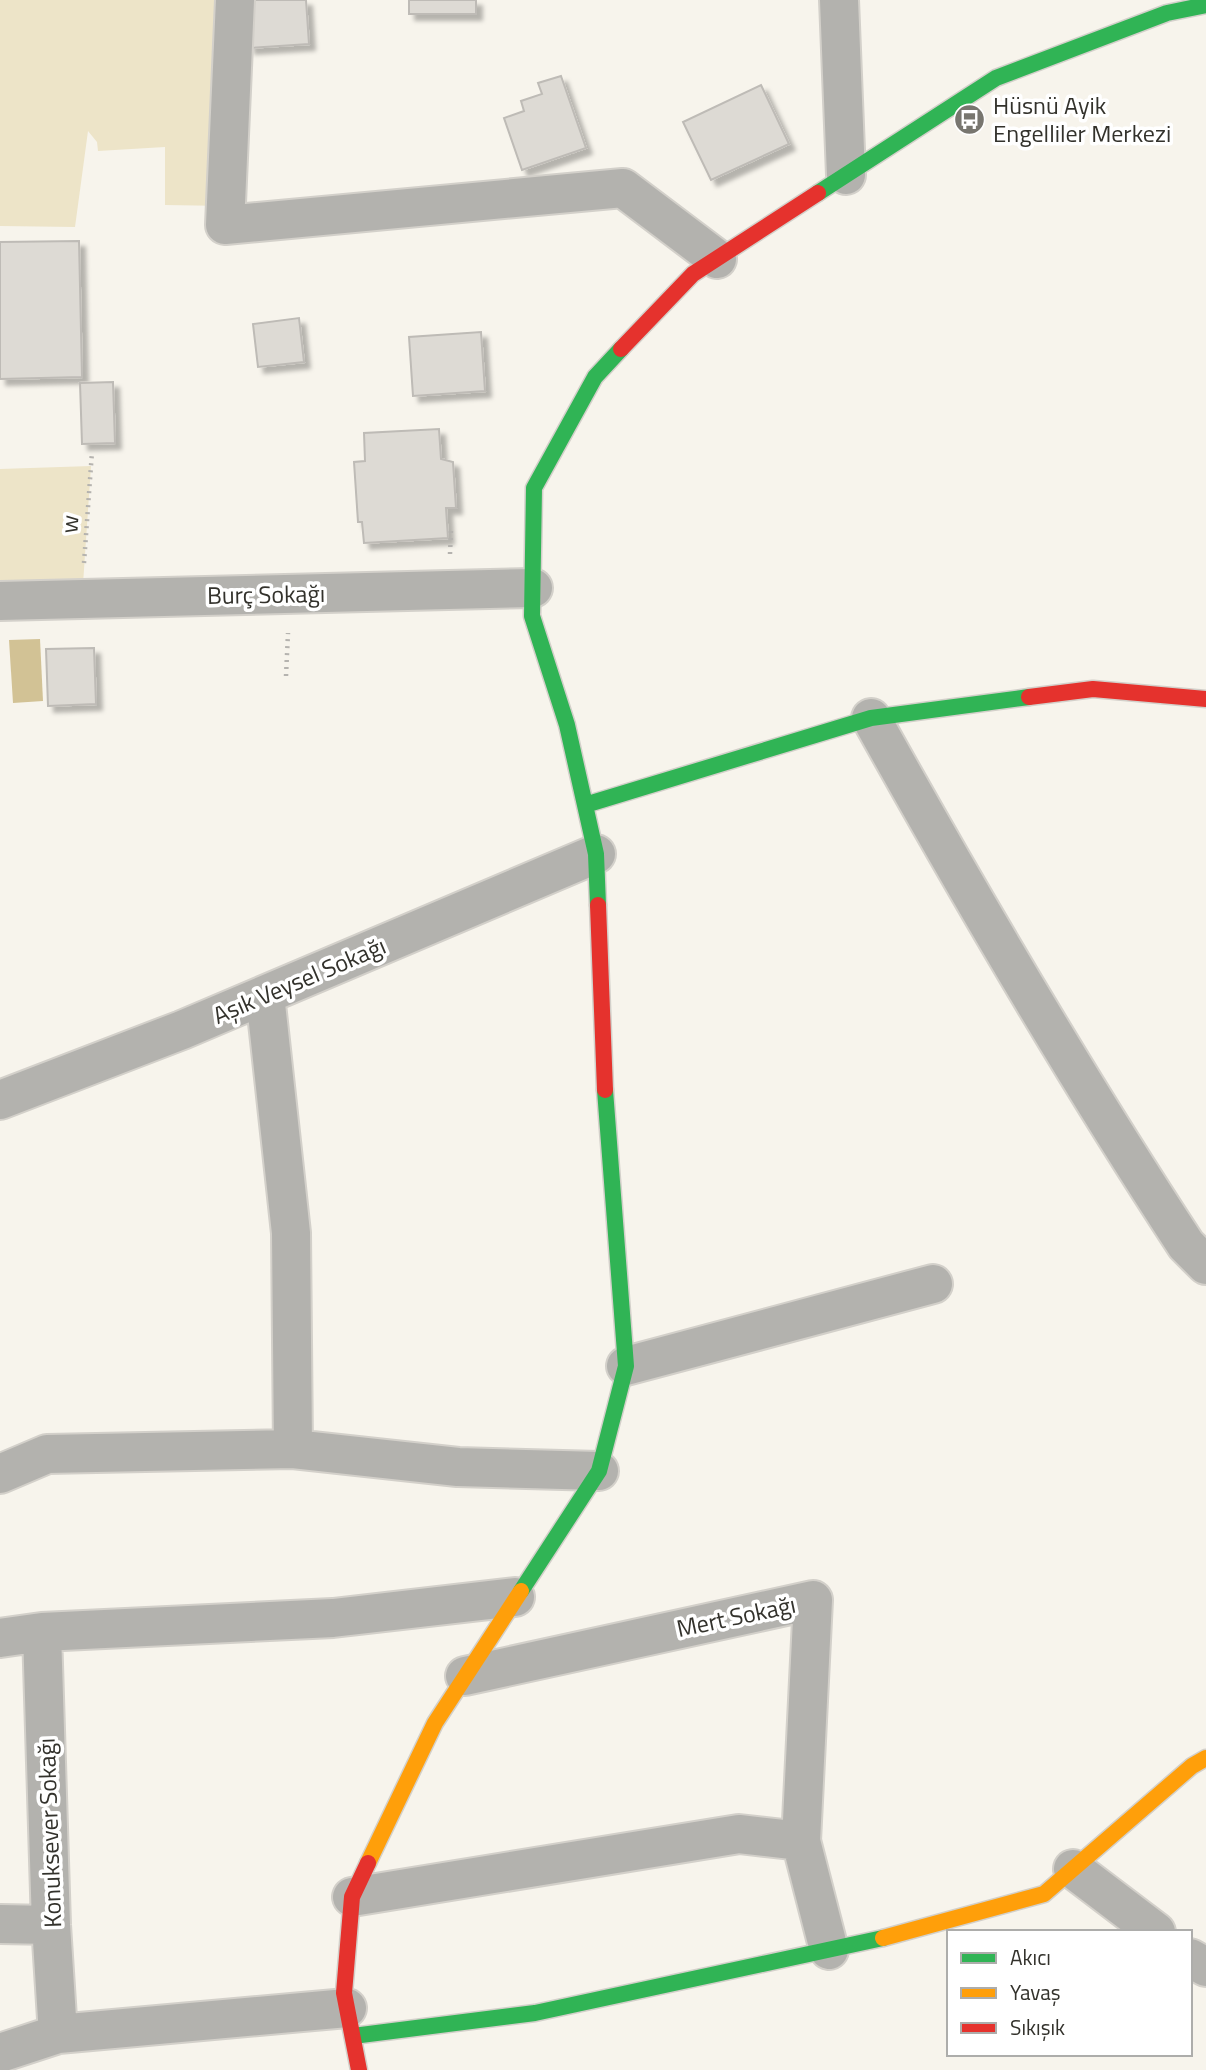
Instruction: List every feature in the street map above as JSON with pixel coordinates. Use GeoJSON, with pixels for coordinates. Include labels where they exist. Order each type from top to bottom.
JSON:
{"type":"FeatureCollection","features":[{"type":"Feature","properties":{"kind":"main road"},"geometry":{"type":"LineString","coordinates":[[359,2070],[344,1993],[352,1897],[435,1723],[599,1471],[626,1366],[607,1129],[596,854],[567,725],[533,615],[534,488],[594,377],[693,274],[996,78],[1167,13],[1206,5]]}},
{"type":"Feature","properties":{"kind":"main road"},"geometry":{"type":"LineString","coordinates":[[585,805],[871,718],[1093,689],[1206,699]]}},
{"type":"Feature","properties":{"kind":"main road"},"geometry":{"type":"LineString","coordinates":[[350,2022],[536,2013],[830,1950],[1044,1894],[1192,1766],[1206,1758]]}},
{"type":"Feature","properties":{"kind":"street"},"geometry":{"type":"LineString","coordinates":[[235,0],[225,225],[623,188],[717,259]]}},
{"type":"Feature","properties":{"kind":"street"},"geometry":{"type":"LineString","coordinates":[[839,0],[846,175]]}},
{"type":"Feature","properties":{"kind":"street","name":"Burç Sokağı"},"geometry":{"type":"LineString","coordinates":[[0,601],[533,588]]}},
{"type":"Feature","properties":{"kind":"street"},"geometry":{"type":"LineString","coordinates":[[871,718],[945,852],[1075,1068],[1186,1245],[1206,1265]]}},
{"type":"Feature","properties":{"kind":"street","name":"Aşık Veysel Sokağı"},"geometry":{"type":"LineString","coordinates":[[0,1100],[182,1030],[596,854]]}},
{"type":"Feature","properties":{"kind":"street"},"geometry":{"type":"LineString","coordinates":[[265,995],[291,1233],[293,1449]]}},
{"type":"Feature","properties":{"kind":"street"},"geometry":{"type":"LineString","coordinates":[[626,1366],[933,1284]]}},
{"type":"Feature","properties":{"kind":"street"},"geometry":{"type":"LineString","coordinates":[[0,1474],[47,1454],[293,1449],[458,1467],[599,1471]]}},
{"type":"Feature","properties":{"kind":"street"},"geometry":{"type":"LineString","coordinates":[[0,1638],[42,1632],[333,1618],[515,1597]]}},
{"type":"Feature","properties":{"kind":"street","name":"Mert Sokağı"},"geometry":{"type":"LineString","coordinates":[[465,1676],[813,1600],[802,1841],[830,1950]]}},
{"type":"Feature","properties":{"kind":"street","name":"Konuksever Sokağı"},"geometry":{"type":"LineString","coordinates":[[42,1632],[51,1925],[58,2034]]}},
{"type":"Feature","properties":{"kind":"street"},"geometry":{"type":"LineString","coordinates":[[352,1897],[739,1834],[802,1841]]}},
{"type":"Feature","properties":{"kind":"street"},"geometry":{"type":"LineString","coordinates":[[1073,1869],[1153,1930]]}},
{"type":"Feature","properties":{"kind":"street"},"geometry":{"type":"LineString","coordinates":[[0,1924],[51,1925]]}},
{"type":"Feature","properties":{"kind":"street"},"geometry":{"type":"LineString","coordinates":[[0,2053],[58,2034],[350,2022]]}},
{"type":"Feature","properties":{"kind":"path","name":"w"},"geometry":{"type":"LineString","coordinates":[[82,599],[92,452]]}},
{"type":"Feature","properties":{"kind":"shaded area"},"geometry":{"type":"Polygon","coordinates":[[[0,0],[222,0],[226,206],[165,205],[165,147],[98,151],[97,142],[88,131],[75,227],[0,226],[0,0]]]}},
{"type":"Feature","properties":{"kind":"shaded area"},"geometry":{"type":"Polygon","coordinates":[[[91,466],[82,599],[0,601],[0,469],[91,466]]]}},
{"type":"Feature","properties":{"kind":"shaded area"},"geometry":{"type":"Polygon","coordinates":[[[40,639],[43,701],[13,703],[9,640],[40,639]]]}},
{"type":"Feature","properties":{"kind":"building"},"geometry":{"type":"Polygon","coordinates":[[[246,0],[306,0],[309,44],[249,48],[246,0]]]}},
{"type":"Feature","properties":{"kind":"building"},"geometry":{"type":"Polygon","coordinates":[[[409,0],[476,0],[476,14],[409,14],[409,0]]]}},
{"type":"Feature","properties":{"kind":"building"},"geometry":{"type":"Polygon","coordinates":[[[561,76],[586,148],[522,170],[504,118],[524,111],[521,101],[542,94],[538,83],[561,76]]]}},
{"type":"Feature","properties":{"kind":"building"},"geometry":{"type":"Polygon","coordinates":[[[761,85],[789,144],[711,180],[683,122],[761,85]]]}},
{"type":"Feature","properties":{"kind":"building"},"geometry":{"type":"Polygon","coordinates":[[[79,241],[82,377],[0,379],[0,242],[79,241]]]}},
{"type":"Feature","properties":{"kind":"building"},"geometry":{"type":"Polygon","coordinates":[[[299,318],[304,362],[258,367],[253,324],[299,318]]]}},
{"type":"Feature","properties":{"kind":"building"},"geometry":{"type":"Polygon","coordinates":[[[481,332],[485,391],[413,396],[409,337],[481,332]]]}},
{"type":"Feature","properties":{"kind":"building"},"geometry":{"type":"Polygon","coordinates":[[[113,382],[115,443],[82,444],[80,383],[113,382]]]}},
{"type":"Feature","properties":{"kind":"building"},"geometry":{"type":"Polygon","coordinates":[[[439,429],[441,459],[453,462],[456,508],[446,508],[448,538],[364,543],[362,522],[358,522],[354,462],[365,461],[364,433],[439,429]]]}},
{"type":"Feature","properties":{"kind":"building"},"geometry":{"type":"Polygon","coordinates":[[[94,648],[96,704],[48,706],[46,649],[94,648]]]}},
{"type":"Feature","properties":{"kind":"traffic: fast"},"geometry":{"type":"LineString","coordinates":[[818,193],[996,78],[1167,13],[1206,5]]}},
{"type":"Feature","properties":{"kind":"traffic: fast"},"geometry":{"type":"LineString","coordinates":[[598,905],[596,854],[567,725],[532,616],[534,488],[595,377],[621,349]]}},
{"type":"Feature","properties":{"kind":"traffic: fast"},"geometry":{"type":"LineString","coordinates":[[585,805],[871,718],[1029,697]]}},
{"type":"Feature","properties":{"kind":"traffic: fast"},"geometry":{"type":"LineString","coordinates":[[521,1591],[599,1471],[626,1366],[605,1090]]}},
{"type":"Feature","properties":{"kind":"traffic: fast"},"geometry":{"type":"LineString","coordinates":[[353,2036],[535,2013],[883,1938]]}},
{"type":"Feature","properties":{"kind":"traffic: slow"},"geometry":{"type":"LineString","coordinates":[[368,1863],[435,1723],[521,1591]]}},
{"type":"Feature","properties":{"kind":"traffic: slow"},"geometry":{"type":"LineString","coordinates":[[883,1938],[1044,1894],[1192,1766],[1206,1758]]}},
{"type":"Feature","properties":{"kind":"traffic: jam"},"geometry":{"type":"LineString","coordinates":[[621,349],[693,274],[818,193]]}},
{"type":"Feature","properties":{"kind":"traffic: jam"},"geometry":{"type":"LineString","coordinates":[[1029,697],[1093,689],[1206,699]]}},
{"type":"Feature","properties":{"kind":"traffic: jam"},"geometry":{"type":"LineString","coordinates":[[598,905],[605,1090]]}},
{"type":"Feature","properties":{"kind":"traffic: jam"},"geometry":{"type":"LineString","coordinates":[[359,2070],[344,1993],[352,1897],[368,1863]]}},
{"type":"Feature","properties":{"kind":"place","name":"Hüsnü Ayik Engelliler Merkezi"},"geometry":{"type":"Point","coordinates":[970,119]}}]}
